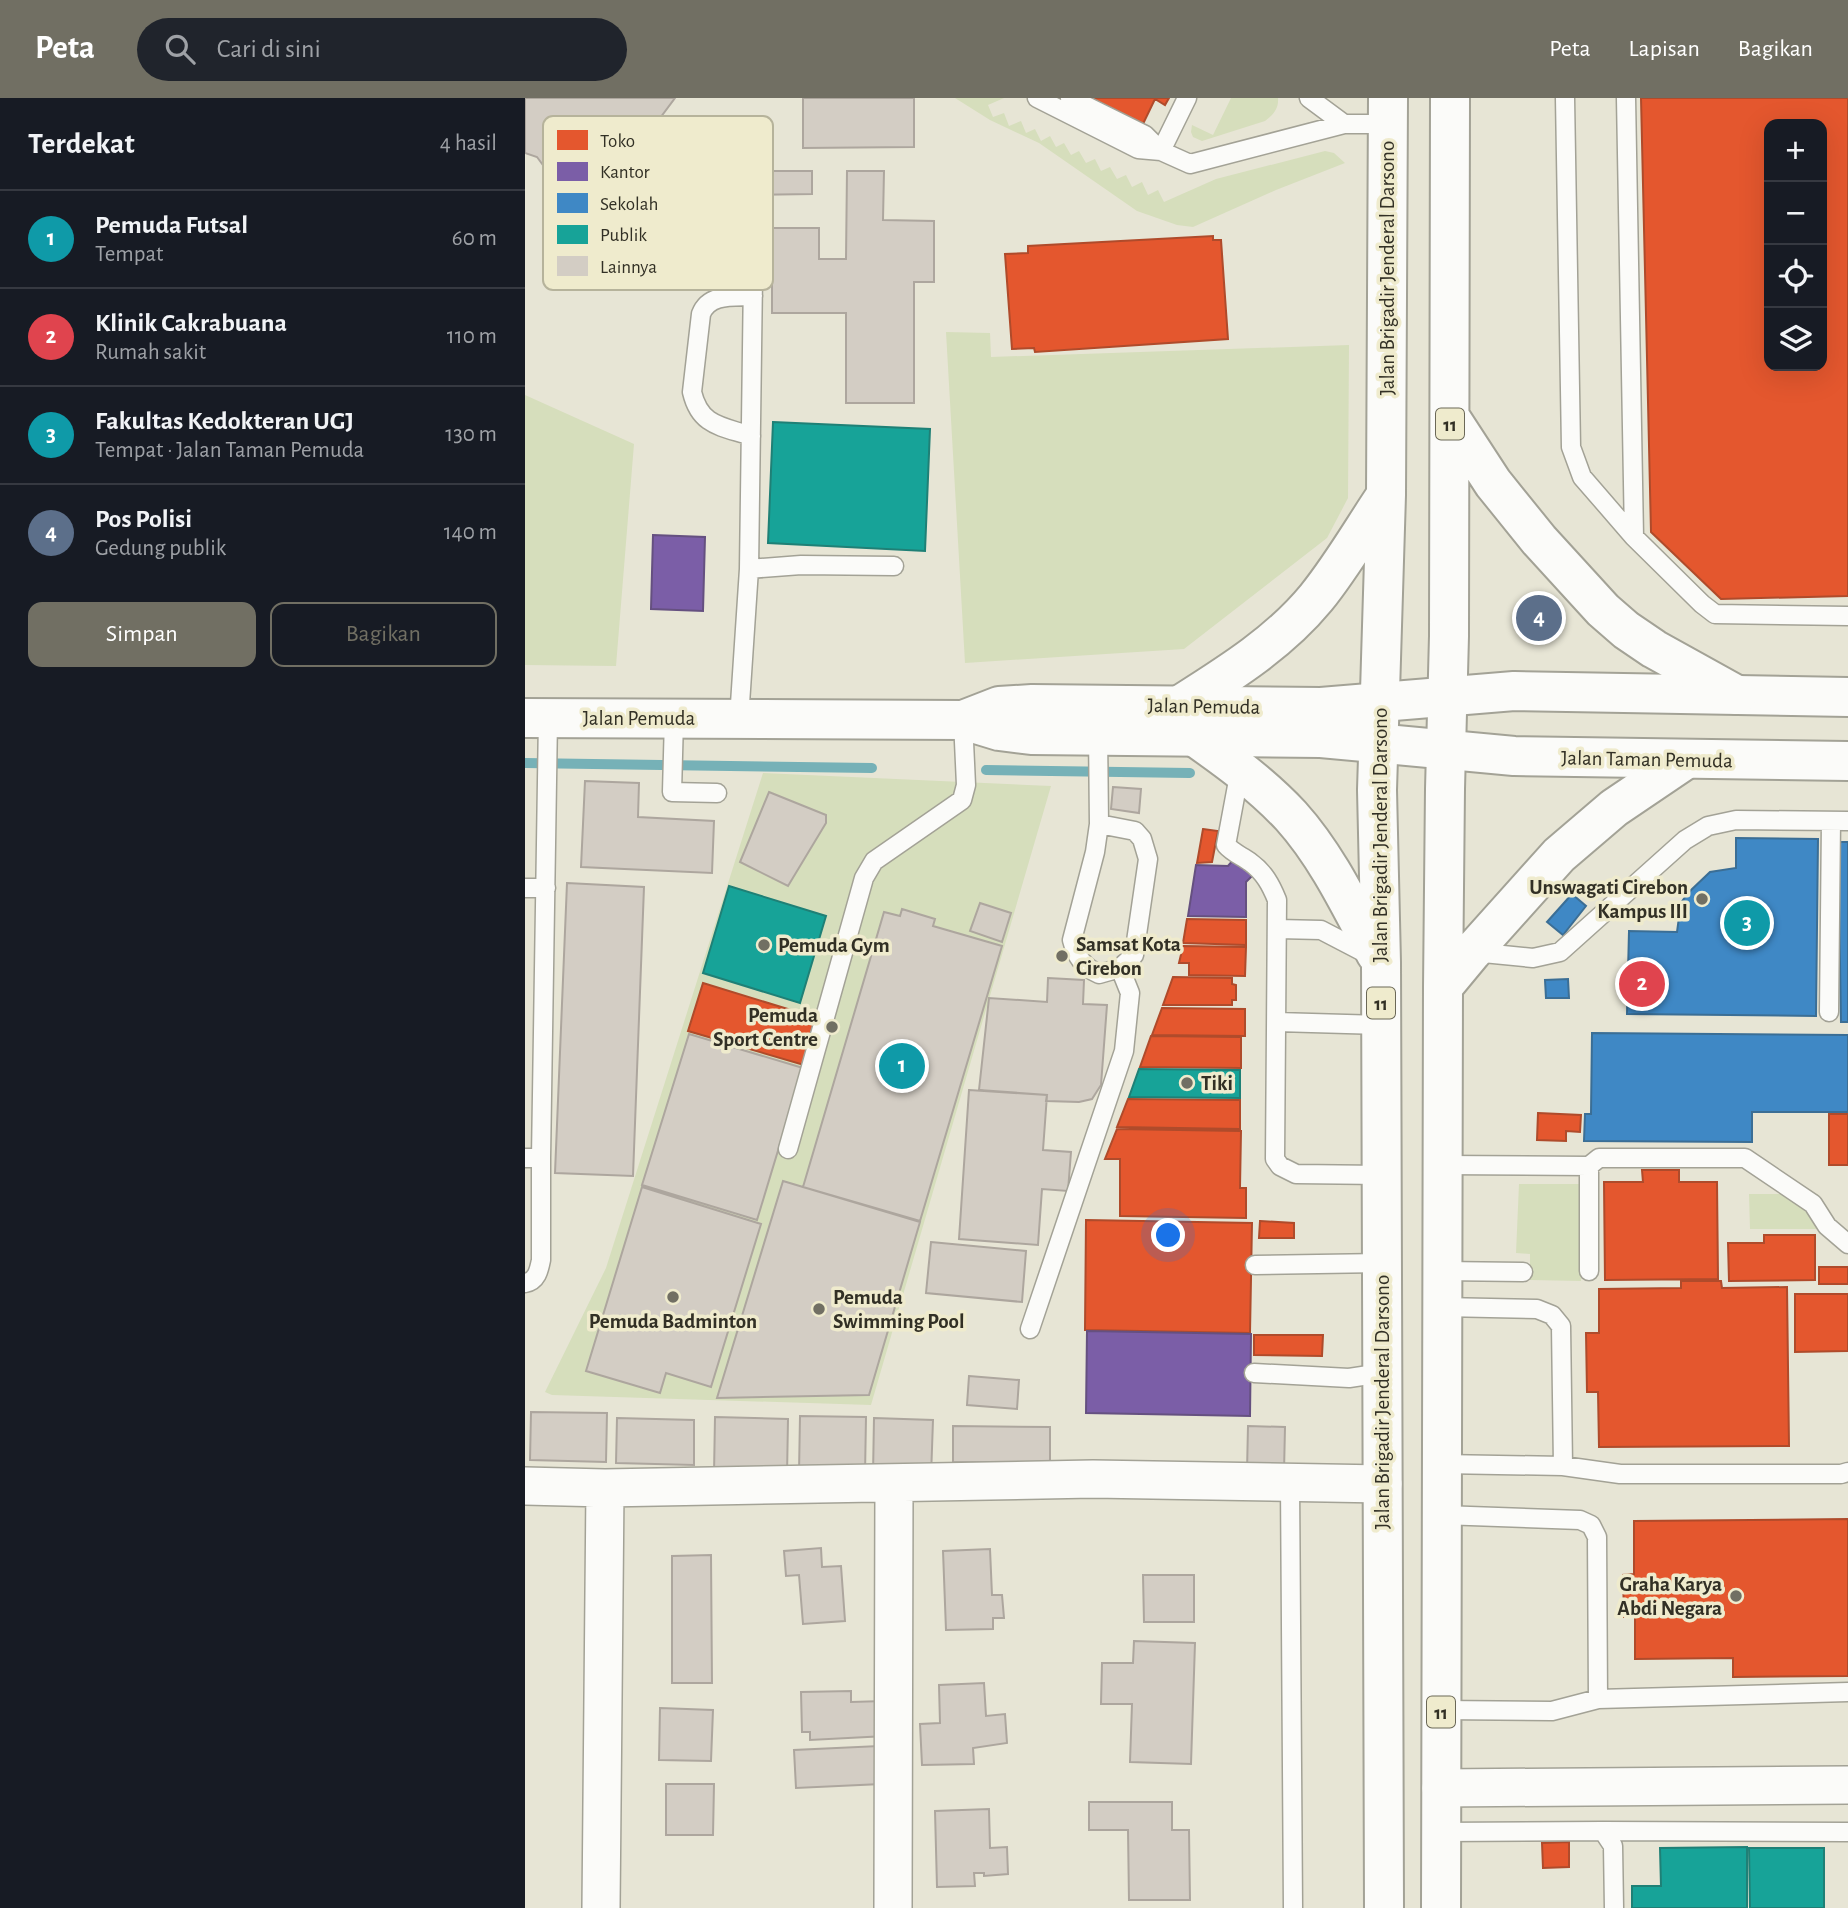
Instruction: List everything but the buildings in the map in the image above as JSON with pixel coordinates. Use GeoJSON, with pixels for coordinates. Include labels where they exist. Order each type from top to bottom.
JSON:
{"type":"FeatureCollection","features":[{"type":"Feature","properties":{"kind":"main road","name":"11"},"geometry":{"type":"LineString","coordinates":[[1441,1908],[1443,987],[1450,417],[1450,98]]}},
{"type":"Feature","properties":{"kind":"main road","name":"Jalan Brigadir Jenderal Darsono"},"geometry":{"type":"LineString","coordinates":[[1384,1908],[1378,743],[1386,495],[1388,111]]}},
{"type":"Feature","properties":{"kind":"main road"},"geometry":{"type":"LineString","coordinates":[[1450,417],[1493,483],[1584,591],[1626,630],[1654,649],[1737,695]]}},
{"type":"Feature","properties":{"kind":"main road"},"geometry":{"type":"LineString","coordinates":[[1381,962],[1351,906],[1314,846],[1292,817],[1187,721],[1290,626],[1316,598],[1386,495]]}},
{"type":"Feature","properties":{"kind":"main road"},"geometry":{"type":"LineString","coordinates":[[1447,697],[1514,691],[1848,697]]}},
{"type":"Feature","properties":{"kind":"main road","name":"Jalan Pemuda"},"geometry":{"type":"LineString","coordinates":[[537,718],[963,720],[999,706],[1098,734],[1187,721],[1447,697]]}},
{"type":"Feature","properties":{"kind":"main road","name":"Jalan Pemuda"},"geometry":{"type":"LineString","coordinates":[[1187,721],[1321,738],[1446,749]]}},
{"type":"Feature","properties":{"kind":"main road","name":"Jalan Taman Pemuda"},"geometry":{"type":"LineString","coordinates":[[1446,749],[1514,755],[1848,761]]}},
{"type":"Feature","properties":{"kind":"main road"},"geometry":{"type":"LineString","coordinates":[[1443,987],[1559,855],[1614,808],[1685,760]]}},
{"type":"Feature","properties":{"kind":"main road"},"geometry":{"type":"LineString","coordinates":[[1382,1373],[1442,1375]]}},
{"type":"Feature","properties":{"kind":"street"},"geometry":{"type":"LineString","coordinates":[[525,1486],[605,1488],[1093,1479],[1383,1484]]}},
{"type":"Feature","properties":{"kind":"street"},"geometry":{"type":"LineString","coordinates":[[893,1908],[894,1483]]}},
{"type":"Feature","properties":{"kind":"street"},"geometry":{"type":"LineString","coordinates":[[601,1908],[605,1488]]}},
{"type":"Feature","properties":{"kind":"street"},"geometry":{"type":"LineString","coordinates":[[1441,1788],[1848,1785]]}},
{"type":"Feature","properties":{"kind":"lane"},"geometry":{"type":"LineString","coordinates":[[1037,98],[1138,149],[1161,151],[1190,164],[1388,111]]}},
{"type":"Feature","properties":{"kind":"lane"},"geometry":{"type":"LineString","coordinates":[[1070,98],[1145,135],[1161,151]]}},
{"type":"Feature","properties":{"kind":"lane"},"geometry":{"type":"LineString","coordinates":[[1161,151],[1187,98]]}},
{"type":"Feature","properties":{"kind":"lane"},"geometry":{"type":"LineString","coordinates":[[1310,98],[1344,124]]}},
{"type":"Feature","properties":{"kind":"lane"},"geometry":{"type":"LineString","coordinates":[[1565,98],[1571,447],[1582,477],[1634,537],[1715,614],[1848,616]]}},
{"type":"Feature","properties":{"kind":"lane"},"geometry":{"type":"LineString","coordinates":[[1626,98],[1634,537]]}},
{"type":"Feature","properties":{"kind":"lane"},"geometry":{"type":"LineString","coordinates":[[739,719],[749,569],[753,290]]}},
{"type":"Feature","properties":{"kind":"lane"},"geometry":{"type":"LineString","coordinates":[[751,436],[705,420],[694,403],[692,392],[704,307],[713,299],[753,296]]}},
{"type":"Feature","properties":{"kind":"lane"},"geometry":{"type":"LineString","coordinates":[[749,569],[801,565],[894,566]]}},
{"type":"Feature","properties":{"kind":"lane"},"geometry":{"type":"LineString","coordinates":[[525,1283],[537,1275],[541,1260],[533,1158],[546,888],[548,763],[537,718]]}},
{"type":"Feature","properties":{"kind":"lane"},"geometry":{"type":"LineString","coordinates":[[674,719],[672,792],[717,793]]}},
{"type":"Feature","properties":{"kind":"lane"},"geometry":{"type":"LineString","coordinates":[[788,1149],[863,878],[874,861],[961,800],[966,785],[963,720]]}},
{"type":"Feature","properties":{"kind":"lane"},"geometry":{"type":"LineString","coordinates":[[1098,734],[1099,824],[1095,852],[1072,940],[1075,953],[1091,970],[1099,974],[1121,968],[1134,955],[1148,859],[1142,839],[1135,831],[1099,824]]}},
{"type":"Feature","properties":{"kind":"lane"},"geometry":{"type":"LineString","coordinates":[[1240,768],[1226,845],[1252,863],[1270,882],[1277,900],[1275,1159],[1280,1166],[1296,1174],[1382,1175]]}},
{"type":"Feature","properties":{"kind":"lane"},"geometry":{"type":"LineString","coordinates":[[1472,952],[1534,958],[1560,952],[1685,840],[1708,826],[1736,820],[1840,821],[1829,1012]]}},
{"type":"Feature","properties":{"kind":"lane"},"geometry":{"type":"LineString","coordinates":[[525,888],[546,888]]}},
{"type":"Feature","properties":{"kind":"lane"},"geometry":{"type":"LineString","coordinates":[[1278,929],[1321,930],[1381,962]]}},
{"type":"Feature","properties":{"kind":"lane"},"geometry":{"type":"LineString","coordinates":[[1030,1329],[1124,1051],[1130,993],[1121,968]]}},
{"type":"Feature","properties":{"kind":"lane"},"geometry":{"type":"LineString","coordinates":[[1277,1022],[1381,1025]]}},
{"type":"Feature","properties":{"kind":"lane"},"geometry":{"type":"LineString","coordinates":[[1443,1165],[1589,1167],[1599,1158],[1745,1158],[1813,1204],[1827,1226],[1848,1244]]}},
{"type":"Feature","properties":{"kind":"lane"},"geometry":{"type":"LineString","coordinates":[[1589,1167],[1589,1271]]}},
{"type":"Feature","properties":{"kind":"lane"},"geometry":{"type":"LineString","coordinates":[[1255,1265],[1382,1263]]}},
{"type":"Feature","properties":{"kind":"lane"},"geometry":{"type":"LineString","coordinates":[[1442,1289],[1523,1272]]}},
{"type":"Feature","properties":{"kind":"lane"},"geometry":{"type":"LineString","coordinates":[[1442,1289],[1537,1309],[1552,1315],[1561,1326],[1563,1466]]}},
{"type":"Feature","properties":{"kind":"lane"},"geometry":{"type":"LineString","coordinates":[[1254,1373],[1349,1378],[1382,1373]]}},
{"type":"Feature","properties":{"kind":"lane"},"geometry":{"type":"LineString","coordinates":[[1442,1464],[1563,1466],[1621,1474],[1689,1476],[1848,1472]]}},
{"type":"Feature","properties":{"kind":"lane"},"geometry":{"type":"LineString","coordinates":[[1290,1483],[1293,1908]]}},
{"type":"Feature","properties":{"kind":"lane"},"geometry":{"type":"LineString","coordinates":[[1442,1515],[1580,1520],[1591,1525],[1597,1537],[1598,1699]]}},
{"type":"Feature","properties":{"kind":"lane"},"geometry":{"type":"LineString","coordinates":[[1441,1710],[1552,1711],[1598,1699],[1848,1692]]}},
{"type":"Feature","properties":{"kind":"lane"},"geometry":{"type":"LineString","coordinates":[[1603,1831],[1613,1846],[1614,1908]]}},
{"type":"Feature","properties":{"kind":"lane"},"geometry":{"type":"LineString","coordinates":[[1441,1832],[1848,1832]]}},
{"type":"Feature","properties":{"kind":"green space"},"geometry":{"type":"Polygon","coordinates":[[[955,98],[1004,98],[988,105],[993,117],[1004,113],[1009,126],[1021,121],[1026,133],[1035,129],[1041,141],[1050,136],[1056,147],[1064,143],[1071,155],[1079,151],[1086,163],[1095,159],[1101,171],[1110,167],[1117,179],[1126,175],[1132,187],[1142,182],[1148,195],[1158,190],[1164,202],[1216,179],[1325,151],[1334,153],[1345,163],[1193,227],[1177,225],[1137,211],[1039,143],[990,120],[955,98]]]}},
{"type":"Feature","properties":{"kind":"green space"},"geometry":{"type":"Polygon","coordinates":[[[1231,98],[1278,98],[1278,105],[1265,121],[1202,141],[1193,137],[1192,125],[1213,135],[1231,98]]]}},
{"type":"Feature","properties":{"kind":"green space"},"geometry":{"type":"Polygon","coordinates":[[[946,332],[990,333],[991,357],[1349,345],[1348,498],[1327,538],[1184,649],[965,663],[946,332]]]}},
{"type":"Feature","properties":{"kind":"green space"},"geometry":{"type":"Polygon","coordinates":[[[525,395],[634,444],[616,666],[525,665],[525,395]]]}},
{"type":"Feature","properties":{"kind":"green space","name":"Pemuda Sport Centre"},"geometry":{"type":"Polygon","coordinates":[[[763,773],[1051,786],[871,1405],[552,1395],[545,1392],[606,1268],[763,773]]]}},
{"type":"Feature","properties":{"kind":"green space"},"geometry":{"type":"Polygon","coordinates":[[[1519,1184],[1581,1184],[1581,1281],[1530,1280],[1530,1254],[1516,1253],[1519,1184]]]}},
{"type":"Feature","properties":{"kind":"green space"},"geometry":{"type":"Polygon","coordinates":[[[1749,1194],[1818,1194],[1819,1229],[1750,1229],[1749,1194]]]}},
{"type":"Feature","properties":{"kind":"waterway"},"geometry":{"type":"LineString","coordinates":[[525,763],[872,768]]}},
{"type":"Feature","properties":{"kind":"waterway"},"geometry":{"type":"LineString","coordinates":[[986,770],[1190,773]]}},
{"type":"Feature","properties":{"kind":"place","name":"Pos Polisi"},"geometry":{"type":"Point","coordinates":[1539,618]}},
{"type":"Feature","properties":{"kind":"place","name":"Unswagati Cirebon Kampus III"},"geometry":{"type":"Point","coordinates":[1702,899]}},
{"type":"Feature","properties":{"kind":"place","name":"Fakultas Kedokteran UGJ"},"geometry":{"type":"Point","coordinates":[1747,923]}},
{"type":"Feature","properties":{"kind":"place","name":"Pemuda Gym"},"geometry":{"type":"Point","coordinates":[764,945]}},
{"type":"Feature","properties":{"kind":"place","name":"Samsat Kota Cirebon"},"geometry":{"type":"Point","coordinates":[1062,956]}},
{"type":"Feature","properties":{"kind":"place","name":"Klinik Cakrabuana"},"geometry":{"type":"Point","coordinates":[1642,984]}},
{"type":"Feature","properties":{"kind":"place","name":"Pemuda Sport Centre"},"geometry":{"type":"Point","coordinates":[832,1027]}},
{"type":"Feature","properties":{"kind":"place","name":"Pemuda Futsal"},"geometry":{"type":"Point","coordinates":[902,1066]}},
{"type":"Feature","properties":{"kind":"place","name":"Tiki"},"geometry":{"type":"Point","coordinates":[1187,1083]}},
{"type":"Feature","properties":{"kind":"place","name":"Pemuda Badminton"},"geometry":{"type":"Point","coordinates":[673,1297]}},
{"type":"Feature","properties":{"kind":"place","name":"Pemuda Swimming Pool"},"geometry":{"type":"Point","coordinates":[819,1309]}},
{"type":"Feature","properties":{"kind":"place","name":"Graha Karya Abdi Negara"},"geometry":{"type":"Point","coordinates":[1736,1596]}}]}
